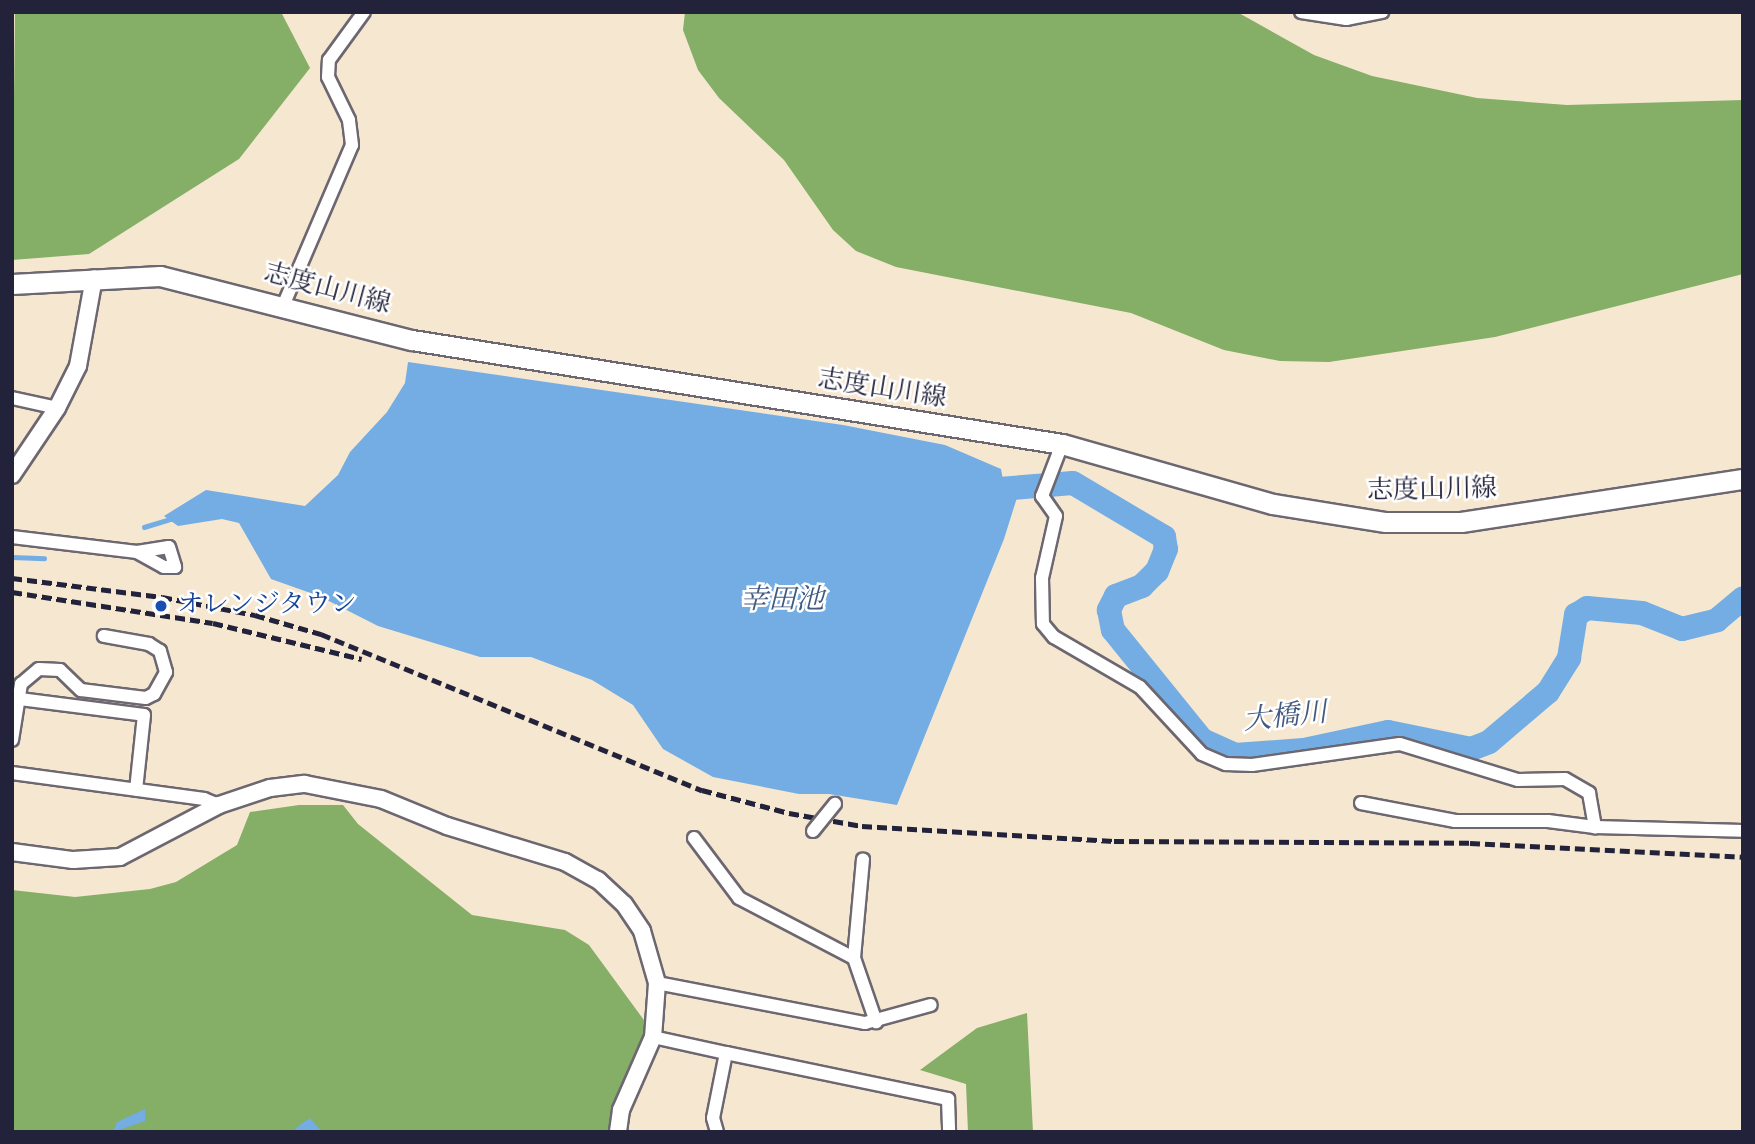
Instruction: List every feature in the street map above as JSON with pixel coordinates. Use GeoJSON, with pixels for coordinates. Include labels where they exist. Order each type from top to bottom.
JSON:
{"type":"FeatureCollection","features":[{"type":"Feature","properties":{"kind":"main road","name":"志度山川線"},"geometry":{"type":"LineString","coordinates":[[12,284],[160,276],[412,340],[1062,444],[1273,505],[1386,522],[1461,522],[1743,479]]}},
{"type":"Feature","properties":{"kind":"street"},"geometry":{"type":"LineString","coordinates":[[283,306],[352,145],[349,120],[328,77],[329,60],[363,12]]}},
{"type":"Feature","properties":{"kind":"street"},"geometry":{"type":"LineString","coordinates":[[1301,12],[1321,15],[1382,12]]}},
{"type":"Feature","properties":{"kind":"street"},"geometry":{"type":"LineString","coordinates":[[12,475],[57,408],[78,366],[94,278]]}},
{"type":"Feature","properties":{"kind":"street"},"geometry":{"type":"LineString","coordinates":[[12,398],[57,408]]}},
{"type":"Feature","properties":{"kind":"street"},"geometry":{"type":"LineString","coordinates":[[1062,444],[1042,496],[1056,516],[1042,578],[1043,624],[1054,637],[1140,687],[1202,754],[1226,764],[1252,765],[1400,744],[1518,780],[1565,779],[1589,793],[1595,827]]}},
{"type":"Feature","properties":{"kind":"street"},"geometry":{"type":"LineString","coordinates":[[12,537],[137,552]]}},
{"type":"Feature","properties":{"kind":"street"},"geometry":{"type":"LineString","coordinates":[[12,740],[15,698],[30,672],[50,667],[60,670],[81,690],[146,698],[154,694],[166,672],[160,651],[149,643],[104,636]]}},
{"type":"Feature","properties":{"kind":"street"},"geometry":{"type":"LineString","coordinates":[[15,698],[144,715],[136,790]]}},
{"type":"Feature","properties":{"kind":"street"},"geometry":{"type":"LineString","coordinates":[[12,773],[136,790],[219,805]]}},
{"type":"Feature","properties":{"kind":"street"},"geometry":{"type":"LineString","coordinates":[[12,852],[73,860],[120,857],[219,805],[293,785],[346,789],[565,863],[598,880],[624,904],[642,931],[657,983],[653,1037],[621,1110],[618,1132]]}},
{"type":"Feature","properties":{"kind":"street"},"geometry":{"type":"LineString","coordinates":[[1361,803],[1455,821],[1548,821],[1595,827],[1743,831]]}},
{"type":"Feature","properties":{"kind":"street"},"geometry":{"type":"LineString","coordinates":[[813,831],[835,804]]}},
{"type":"Feature","properties":{"kind":"street"},"geometry":{"type":"LineString","coordinates":[[694,838],[739,898],[855,958]]}},
{"type":"Feature","properties":{"kind":"street"},"geometry":{"type":"LineString","coordinates":[[863,859],[855,958],[876,1022]]}},
{"type":"Feature","properties":{"kind":"street"},"geometry":{"type":"LineString","coordinates":[[657,983],[865,1023],[931,1005]]}},
{"type":"Feature","properties":{"kind":"street"},"geometry":{"type":"LineString","coordinates":[[653,1037],[948,1099],[948,1132]]}},
{"type":"Feature","properties":{"kind":"street"},"geometry":{"type":"LineString","coordinates":[[717,1132],[713,1118],[726,1053]]}},
{"type":"Feature","properties":{"kind":"green space"},"geometry":{"type":"Polygon","coordinates":[[[15,12],[281,12],[310,68],[239,159],[89,254],[12,260],[15,12]]]}},
{"type":"Feature","properties":{"kind":"green space"},"geometry":{"type":"Polygon","coordinates":[[[685,12],[1237,12],[1314,55],[1372,76],[1477,98],[1567,105],[1743,100],[1743,274],[1495,337],[1329,362],[1280,361],[1224,350],[1131,313],[896,267],[856,251],[833,230],[784,160],[719,98],[698,70],[683,30],[685,12]]]}},
{"type":"Feature","properties":{"kind":"green space"},"geometry":{"type":"Polygon","coordinates":[[[299,805],[343,805],[358,824],[472,915],[565,930],[589,945],[649,1027],[615,1102],[612,1132],[12,1132],[12,890],[75,897],[150,889],[176,882],[237,845],[250,812],[299,805]]]}},
{"type":"Feature","properties":{"kind":"green space"},"geometry":{"type":"Polygon","coordinates":[[[1027,1013],[1033,1132],[968,1132],[966,1084],[920,1070],[977,1028],[1027,1013]]]}},
{"type":"Feature","properties":{"kind":"water","name":"幸田池"},"geometry":{"type":"Polygon","coordinates":[[[408,362],[843,425],[945,445],[1001,469],[1003,480],[1020,488],[1004,539],[897,805],[829,794],[799,794],[713,777],[663,749],[633,705],[592,680],[531,657],[480,657],[378,626],[319,596],[271,579],[239,523],[222,519],[178,526],[164,516],[206,490],[305,506],[338,475],[350,452],[387,412],[405,383],[408,362]]]}},
{"type":"Feature","properties":{"kind":"water"},"geometry":{"type":"Polygon","coordinates":[[[145,1109],[145,1121],[113,1132],[117,1122],[145,1109]]]}},
{"type":"Feature","properties":{"kind":"water"},"geometry":{"type":"Polygon","coordinates":[[[310,1118],[322,1132],[292,1132],[301,1124],[310,1118]]]}},
{"type":"Feature","properties":{"kind":"waterway","name":"大橋川"},"geometry":{"type":"LineString","coordinates":[[986,490],[1073,483],[1164,537],[1166,549],[1157,571],[1142,586],[1116,596],[1109,610],[1113,630],[1202,740],[1235,755],[1304,750],[1388,732],[1471,749],[1489,742],[1548,692],[1569,658],[1576,615],[1587,608],[1642,613],[1682,629],[1717,620],[1743,598]]}},
{"type":"Feature","properties":{"kind":"waterway"},"geometry":{"type":"LineString","coordinates":[[144,527],[173,518]]}},
{"type":"Feature","properties":{"kind":"waterway"},"geometry":{"type":"LineString","coordinates":[[12,557],[44,558]]}},
{"type":"Feature","properties":{"kind":"railway"},"geometry":{"type":"LineString","coordinates":[[12,578],[162,597],[255,615],[321,634],[702,790],[789,813],[862,826],[1114,841],[1470,843],[1743,857]]}},
{"type":"Feature","properties":{"kind":"railway"},"geometry":{"type":"LineString","coordinates":[[12,592],[213,623],[362,659]]}},
{"type":"Feature","properties":{"kind":"place","name":"オレンジタウン"},"geometry":{"type":"Point","coordinates":[161,606]}}]}
